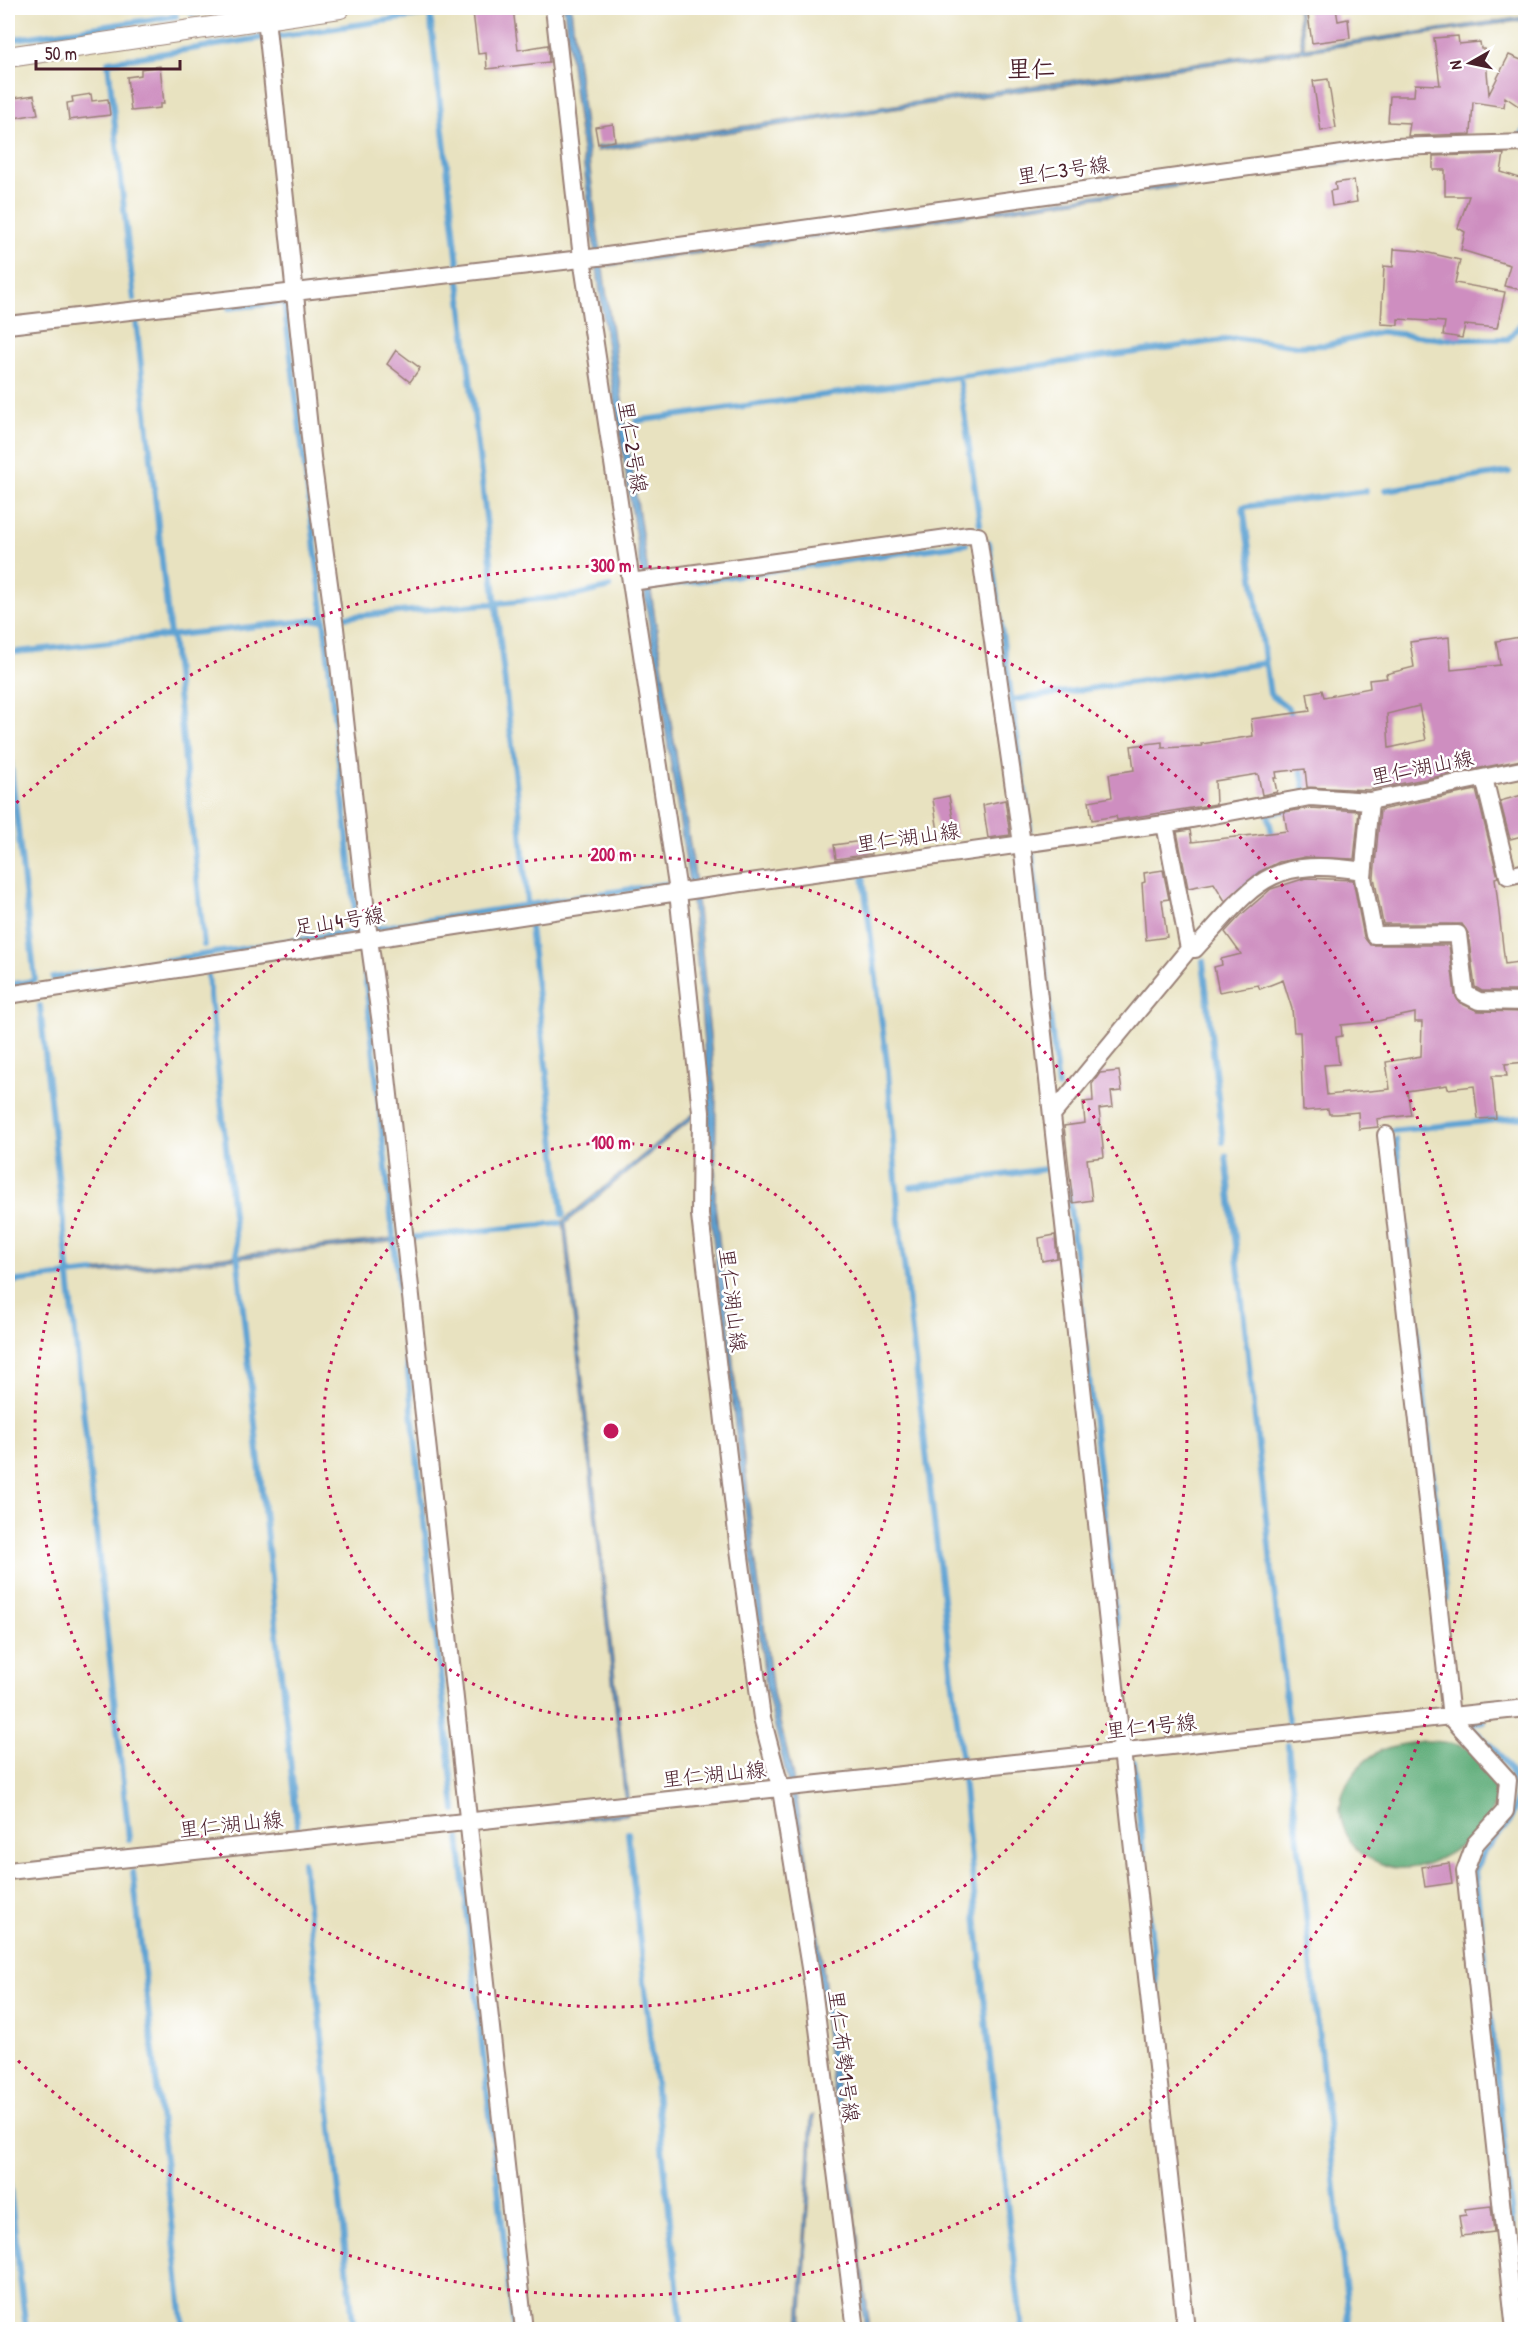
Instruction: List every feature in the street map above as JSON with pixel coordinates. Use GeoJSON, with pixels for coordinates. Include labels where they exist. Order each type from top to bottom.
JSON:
{"type":"FeatureCollection","features":[{"type":"Feature","properties":{"kind":"street"},"geometry":{"type":"LineString","coordinates":[[8,57],[340,8]]}},
{"type":"Feature","properties":{"kind":"street","name":"里仁2号線"},"geometry":{"type":"LineString","coordinates":[[554,8],[582,258],[678,892]]}},
{"type":"Feature","properties":{"kind":"street"},"geometry":{"type":"LineString","coordinates":[[266,18],[313,466],[336,639],[369,939],[382,1031],[524,2330]]}},
{"type":"Feature","properties":{"kind":"street","name":"里仁3号線"},"geometry":{"type":"LineString","coordinates":[[8,325],[294,292],[440,278],[1393,147],[1526,144]]}},
{"type":"Feature","properties":{"kind":"street"},"geometry":{"type":"LineString","coordinates":[[631,582],[978,536],[1022,844],[1186,2330]]}},
{"type":"Feature","properties":{"kind":"street","name":"里仁湖山線"},"geometry":{"type":"LineString","coordinates":[[8,1871],[781,1790],[760,1708],[700,1215],[701,1112],[678,892],[1165,824],[1310,797],[1370,801],[1526,769]]}},
{"type":"Feature","properties":{"kind":"street"},"geometry":{"type":"LineString","coordinates":[[1484,778],[1508,876],[1526,872]]}},
{"type":"Feature","properties":{"kind":"street"},"geometry":{"type":"LineString","coordinates":[[1370,801],[1363,871],[1374,935],[1458,934],[1466,994],[1479,1001],[1526,1002]]}},
{"type":"Feature","properties":{"kind":"street"},"geometry":{"type":"LineString","coordinates":[[1165,824],[1189,949]]}},
{"type":"Feature","properties":{"kind":"street"},"geometry":{"type":"LineString","coordinates":[[1189,949],[1195,949],[1247,893],[1274,874],[1314,868],[1363,871]]}},
{"type":"Feature","properties":{"kind":"street","name":"足山4号線"},"geometry":{"type":"LineString","coordinates":[[8,995],[678,892]]}},
{"type":"Feature","properties":{"kind":"street"},"geometry":{"type":"LineString","coordinates":[[1052,1115],[1189,949]]}},
{"type":"Feature","properties":{"kind":"street"},"geometry":{"type":"LineString","coordinates":[[1386,1135],[1451,1717],[1508,1780],[1505,1811],[1475,1844],[1465,1870],[1515,2330]]}},
{"type":"Feature","properties":{"kind":"street","name":"里仁1号線"},"geometry":{"type":"LineString","coordinates":[[781,1790],[1526,1708]]}},
{"type":"Feature","properties":{"kind":"street","name":"里仁布勢1号線"},"geometry":{"type":"LineString","coordinates":[[781,1790],[812,1980],[856,2330]]}},
{"type":"Feature","properties":{"kind":"green space"},"geometry":{"type":"Polygon","coordinates":[[[1421,1741],[1449,1743],[1472,1752],[1494,1776],[1496,1798],[1489,1816],[1476,1833],[1439,1859],[1419,1866],[1399,1868],[1382,1864],[1361,1854],[1350,1840],[1341,1815],[1344,1791],[1349,1779],[1357,1769],[1378,1752],[1393,1746],[1421,1741]]]}},
{"type":"Feature","properties":{"kind":"water"},"geometry":{"type":"Polygon","coordinates":[[[564,8],[571,8],[597,228],[695,877],[716,1100],[715,1204],[756,1564],[773,1693],[792,1772],[813,1892],[870,2329],[865,2329],[812,1931],[792,1800],[766,1687],[709,1203],[709,1102],[692,901],[609,363],[564,8]]]}},
{"type":"Feature","properties":{"kind":"water"},"geometry":{"type":"Polygon","coordinates":[[[1297,8],[1299,8],[1305,48],[1525,17],[1525,20],[597,151],[596,147],[1302,48],[1297,8]]]}},
{"type":"Feature","properties":{"kind":"water"},"geometry":{"type":"Polygon","coordinates":[[[1389,154],[1390,157],[608,266],[607,263],[1389,154]]]}},
{"type":"Feature","properties":{"kind":"water"},"geometry":{"type":"Polygon","coordinates":[[[693,1114],[694,1117],[566,1223],[628,1800],[625,1800],[563,1221],[693,1114]]]}},
{"type":"Feature","properties":{"kind":"water"},"geometry":{"type":"Polygon","coordinates":[[[397,1238],[397,1241],[86,1275],[86,1272],[397,1238]]]}},
{"type":"Feature","properties":{"kind":"water"},"geometry":{"type":"Polygon","coordinates":[[[627,1812],[627,1815],[481,1830],[480,1827],[627,1812]]]}},
{"type":"Feature","properties":{"kind":"water"},"geometry":{"type":"Polygon","coordinates":[[[814,2115],[802,2329],[799,2329],[811,2116],[814,2115]]]}},
{"type":"Feature","properties":{"kind":"building"},"geometry":{"type":"Polygon","coordinates":[[[513,8],[518,50],[548,45],[549,62],[487,69],[486,53],[478,54],[473,12],[513,8]]]}},
{"type":"Feature","properties":{"kind":"building"},"geometry":{"type":"Polygon","coordinates":[[[1307,8],[1336,8],[1338,21],[1348,19],[1350,38],[1312,43],[1307,8]]]}},
{"type":"Feature","properties":{"kind":"building"},"geometry":{"type":"Polygon","coordinates":[[[1458,36],[1459,44],[1480,42],[1481,49],[1485,49],[1489,94],[1509,55],[1526,62],[1526,111],[1505,97],[1504,107],[1473,102],[1471,134],[1408,136],[1410,123],[1388,122],[1390,96],[1414,96],[1415,84],[1440,85],[1434,38],[1458,36]]]}},
{"type":"Feature","properties":{"kind":"building"},"geometry":{"type":"Polygon","coordinates":[[[160,66],[164,104],[160,104],[160,108],[131,111],[127,77],[141,75],[141,69],[160,66]]]}},
{"type":"Feature","properties":{"kind":"building"},"geometry":{"type":"Polygon","coordinates":[[[1328,79],[1336,128],[1321,131],[1313,81],[1328,79]]]}},
{"type":"Feature","properties":{"kind":"building"},"geometry":{"type":"Polygon","coordinates":[[[91,94],[92,101],[108,99],[110,115],[69,120],[67,103],[73,102],[72,97],[91,94]]]}},
{"type":"Feature","properties":{"kind":"building"},"geometry":{"type":"Polygon","coordinates":[[[34,95],[38,114],[8,119],[8,99],[34,95]]]}},
{"type":"Feature","properties":{"kind":"building"},"geometry":{"type":"Polygon","coordinates":[[[613,124],[615,141],[598,144],[595,127],[613,124]]]}},
{"type":"Feature","properties":{"kind":"building"},"geometry":{"type":"Polygon","coordinates":[[[1504,154],[1501,172],[1526,180],[1526,277],[1522,290],[1504,286],[1510,265],[1461,250],[1465,232],[1458,228],[1469,196],[1445,196],[1445,170],[1433,170],[1433,156],[1504,154]]]}},
{"type":"Feature","properties":{"kind":"building"},"geometry":{"type":"Polygon","coordinates":[[[1354,180],[1357,202],[1332,206],[1330,191],[1336,190],[1335,183],[1354,180]]]}},
{"type":"Feature","properties":{"kind":"building"},"geometry":{"type":"Polygon","coordinates":[[[1394,249],[1420,251],[1460,260],[1455,283],[1505,292],[1497,328],[1465,325],[1462,338],[1443,335],[1445,322],[1398,319],[1398,325],[1381,324],[1384,266],[1393,267],[1394,249]]]}},
{"type":"Feature","properties":{"kind":"building"},"geometry":{"type":"Polygon","coordinates":[[[396,350],[420,368],[410,382],[387,364],[396,350]]]}},
{"type":"Feature","properties":{"kind":"building"},"geometry":{"type":"Polygon","coordinates":[[[1526,636],[1526,759],[1369,790],[1307,787],[1305,769],[1276,772],[1277,778],[1274,778],[1277,792],[1262,795],[1258,774],[1215,781],[1216,804],[1117,820],[1116,816],[1092,820],[1089,801],[1112,797],[1109,774],[1134,770],[1131,746],[1162,742],[1162,748],[1202,746],[1201,744],[1253,736],[1251,719],[1310,711],[1307,693],[1322,690],[1324,697],[1370,688],[1369,680],[1387,678],[1386,674],[1414,667],[1410,642],[1449,637],[1451,670],[1500,665],[1496,641],[1526,636]],[[1419,706],[1387,714],[1389,748],[1426,740],[1419,706]]]}},
{"type":"Feature","properties":{"kind":"building"},"geometry":{"type":"Polygon","coordinates":[[[1476,790],[1498,877],[1495,878],[1505,964],[1518,962],[1521,983],[1526,982],[1526,991],[1482,991],[1475,987],[1468,933],[1462,924],[1383,924],[1374,877],[1380,810],[1476,790]]]}},
{"type":"Feature","properties":{"kind":"building"},"geometry":{"type":"Polygon","coordinates":[[[1526,794],[1526,835],[1510,839],[1500,801],[1526,794]]]}},
{"type":"Feature","properties":{"kind":"building"},"geometry":{"type":"Polygon","coordinates":[[[949,796],[956,835],[939,838],[933,799],[949,796]]]}},
{"type":"Feature","properties":{"kind":"building"},"geometry":{"type":"Polygon","coordinates":[[[1005,800],[1010,835],[988,838],[983,805],[1005,800]]]}},
{"type":"Feature","properties":{"kind":"building"},"geometry":{"type":"Polygon","coordinates":[[[1311,808],[1359,811],[1354,859],[1305,857],[1279,862],[1259,872],[1225,901],[1214,883],[1188,888],[1177,832],[1190,830],[1192,842],[1287,831],[1284,812],[1311,808]]]}},
{"type":"Feature","properties":{"kind":"building"},"geometry":{"type":"Polygon","coordinates":[[[869,840],[871,854],[836,859],[834,845],[869,840]]]}},
{"type":"Feature","properties":{"kind":"building"},"geometry":{"type":"Polygon","coordinates":[[[1163,870],[1169,899],[1162,900],[1167,937],[1146,940],[1142,883],[1145,882],[1144,873],[1163,870]]]}},
{"type":"Feature","properties":{"kind":"building"},"geometry":{"type":"Polygon","coordinates":[[[1306,878],[1353,880],[1364,937],[1370,945],[1449,945],[1455,995],[1460,1003],[1478,1011],[1526,1012],[1526,1062],[1505,1064],[1507,1076],[1492,1076],[1496,1118],[1478,1119],[1474,1086],[1448,1089],[1447,1085],[1407,1091],[1411,1115],[1377,1119],[1378,1127],[1359,1129],[1358,1112],[1329,1114],[1328,1109],[1303,1111],[1300,1032],[1294,1032],[1292,1009],[1283,980],[1260,989],[1258,985],[1219,992],[1214,967],[1222,965],[1221,959],[1241,954],[1225,932],[1271,889],[1306,878]],[[1415,1013],[1373,1022],[1341,1025],[1342,1036],[1336,1037],[1339,1064],[1324,1065],[1327,1095],[1390,1089],[1386,1062],[1421,1056],[1422,1022],[1415,1022],[1415,1013]]]}},
{"type":"Feature","properties":{"kind":"building"},"geometry":{"type":"Polygon","coordinates":[[[1119,1071],[1122,1091],[1111,1092],[1113,1107],[1099,1109],[1104,1157],[1087,1159],[1092,1200],[1073,1203],[1064,1126],[1085,1123],[1083,1102],[1093,1101],[1092,1084],[1100,1073],[1119,1071]]]}},
{"type":"Feature","properties":{"kind":"building"},"geometry":{"type":"Polygon","coordinates":[[[1055,1235],[1057,1258],[1042,1261],[1039,1238],[1055,1235]]]}},
{"type":"Feature","properties":{"kind":"building"},"geometry":{"type":"Polygon","coordinates":[[[1449,1863],[1452,1883],[1425,1887],[1422,1867],[1449,1863]]]}},
{"type":"Feature","properties":{"kind":"building"},"geometry":{"type":"Polygon","coordinates":[[[1491,2206],[1494,2232],[1462,2236],[1459,2216],[1466,2215],[1465,2209],[1491,2206]]]}},
{"type":"Feature","properties":{"kind":"waterway"},"geometry":{"type":"LineString","coordinates":[[191,13],[227,8]]}},
{"type":"Feature","properties":{"kind":"waterway"},"geometry":{"type":"LineString","coordinates":[[275,37],[470,8]]}},
{"type":"Feature","properties":{"kind":"waterway"},"geometry":{"type":"LineString","coordinates":[[430,14],[458,265]]}},
{"type":"Feature","properties":{"kind":"waterway"},"geometry":{"type":"LineString","coordinates":[[8,40],[176,16]]}},
{"type":"Feature","properties":{"kind":"waterway"},"geometry":{"type":"LineString","coordinates":[[134,299],[108,62],[261,38]]}},
{"type":"Feature","properties":{"kind":"waterway"},"geometry":{"type":"LineString","coordinates":[[1517,138],[1522,135],[1526,127]]}},
{"type":"Feature","properties":{"kind":"waterway"},"geometry":{"type":"LineString","coordinates":[[459,281],[519,807],[527,902]]}},
{"type":"Feature","properties":{"kind":"waterway"},"geometry":{"type":"LineString","coordinates":[[229,308],[284,302],[324,619],[357,929]]}},
{"type":"Feature","properties":{"kind":"waterway"},"geometry":{"type":"LineString","coordinates":[[636,421],[1238,338],[1297,346],[1327,345],[1382,332],[1444,339],[1508,339],[1526,318]]}},
{"type":"Feature","properties":{"kind":"waterway"},"geometry":{"type":"LineString","coordinates":[[136,319],[170,636]]}},
{"type":"Feature","properties":{"kind":"waterway"},"geometry":{"type":"LineString","coordinates":[[959,377],[980,524]]}},
{"type":"Feature","properties":{"kind":"waterway"},"geometry":{"type":"LineString","coordinates":[[1385,490],[1509,472]]}},
{"type":"Feature","properties":{"kind":"waterway"},"geometry":{"type":"LineString","coordinates":[[1294,720],[1287,707],[1270,694],[1243,507],[1366,491]]}},
{"type":"Feature","properties":{"kind":"waterway"},"geometry":{"type":"LineString","coordinates":[[989,543],[1030,829]]}},
{"type":"Feature","properties":{"kind":"waterway"},"geometry":{"type":"LineString","coordinates":[[659,586],[966,544]]}},
{"type":"Feature","properties":{"kind":"waterway"},"geometry":{"type":"LineString","coordinates":[[344,617],[573,596],[610,587]]}},
{"type":"Feature","properties":{"kind":"waterway"},"geometry":{"type":"LineString","coordinates":[[17,652],[324,619]]}},
{"type":"Feature","properties":{"kind":"waterway"},"geometry":{"type":"LineString","coordinates":[[172,636],[204,945]]}},
{"type":"Feature","properties":{"kind":"waterway"},"geometry":{"type":"LineString","coordinates":[[1012,700],[1265,663]]}},
{"type":"Feature","properties":{"kind":"waterway"},"geometry":{"type":"LineString","coordinates":[[8,741],[35,980]]}},
{"type":"Feature","properties":{"kind":"waterway"},"geometry":{"type":"LineString","coordinates":[[1300,763],[1305,792]]}},
{"type":"Feature","properties":{"kind":"waterway"},"geometry":{"type":"LineString","coordinates":[[1273,840],[1268,813],[1288,810]]}},
{"type":"Feature","properties":{"kind":"waterway"},"geometry":{"type":"LineString","coordinates":[[1032,853],[1058,1087]]}},
{"type":"Feature","properties":{"kind":"waterway"},"geometry":{"type":"LineString","coordinates":[[1240,889],[1264,868]]}},
{"type":"Feature","properties":{"kind":"waterway"},"geometry":{"type":"LineString","coordinates":[[863,876],[888,1071],[899,1220],[962,1762]]}},
{"type":"Feature","properties":{"kind":"waterway"},"geometry":{"type":"LineString","coordinates":[[377,928],[665,884]]}},
{"type":"Feature","properties":{"kind":"waterway"},"geometry":{"type":"LineString","coordinates":[[530,927],[563,1215]]}},
{"type":"Feature","properties":{"kind":"waterway"},"geometry":{"type":"LineString","coordinates":[[53,978],[355,931]]}},
{"type":"Feature","properties":{"kind":"waterway"},"geometry":{"type":"LineString","coordinates":[[363,955],[455,1810]]}},
{"type":"Feature","properties":{"kind":"waterway"},"geometry":{"type":"LineString","coordinates":[[1203,961],[1223,1142]]}},
{"type":"Feature","properties":{"kind":"waterway"},"geometry":{"type":"LineString","coordinates":[[208,976],[297,1825]]}},
{"type":"Feature","properties":{"kind":"waterway"},"geometry":{"type":"LineString","coordinates":[[8,985],[32,981]]}},
{"type":"Feature","properties":{"kind":"waterway"},"geometry":{"type":"LineString","coordinates":[[40,1006],[129,1839]]}},
{"type":"Feature","properties":{"kind":"waterway"},"geometry":{"type":"LineString","coordinates":[[1391,1131],[1526,1117]]}},
{"type":"Feature","properties":{"kind":"waterway"},"geometry":{"type":"LineString","coordinates":[[1396,1140],[1446,1599]]}},
{"type":"Feature","properties":{"kind":"waterway"},"geometry":{"type":"LineString","coordinates":[[1226,1156],[1289,1726]]}},
{"type":"Feature","properties":{"kind":"waterway"},"geometry":{"type":"LineString","coordinates":[[911,1187],[1046,1169]]}},
{"type":"Feature","properties":{"kind":"waterway"},"geometry":{"type":"LineString","coordinates":[[1068,1189],[1129,1738]]}},
{"type":"Feature","properties":{"kind":"waterway"},"geometry":{"type":"LineString","coordinates":[[406,1238],[560,1223]]}},
{"type":"Feature","properties":{"kind":"waterway"},"geometry":{"type":"LineString","coordinates":[[8,1282],[94,1272]]}},
{"type":"Feature","properties":{"kind":"waterway"},"geometry":{"type":"LineString","coordinates":[[1483,1721],[1467,1725],[1489,1744],[1508,1767],[1514,1780],[1516,1794],[1515,1808],[1508,1823],[1485,1850],[1475,1872],[1524,2330]]}},
{"type":"Feature","properties":{"kind":"waterway"},"geometry":{"type":"LineString","coordinates":[[1288,1745],[1350,2330]]}},
{"type":"Feature","properties":{"kind":"waterway"},"geometry":{"type":"LineString","coordinates":[[1134,1762],[1157,1993]]}},
{"type":"Feature","properties":{"kind":"waterway"},"geometry":{"type":"LineString","coordinates":[[963,1777],[988,2040],[1022,2330]]}},
{"type":"Feature","properties":{"kind":"waterway"},"geometry":{"type":"LineString","coordinates":[[628,1833],[682,2330]]}},
{"type":"Feature","properties":{"kind":"waterway"},"geometry":{"type":"LineString","coordinates":[[459,1838],[514,2330]]}},
{"type":"Feature","properties":{"kind":"waterway"},"geometry":{"type":"LineString","coordinates":[[303,1862],[354,2330]]}},
{"type":"Feature","properties":{"kind":"waterway"},"geometry":{"type":"LineString","coordinates":[[133,1872],[184,2330]]}},
{"type":"Feature","properties":{"kind":"waterway"},"geometry":{"type":"LineString","coordinates":[[1160,2021],[1162,2038]]}},
{"type":"Feature","properties":{"kind":"waterway"},"geometry":{"type":"LineString","coordinates":[[8,2172],[26,2330]]}},
{"type":"Feature","properties":{"kind":"district","name":"里仁"},"geometry":{"type":"Point","coordinates":[1031,68]}}]}
